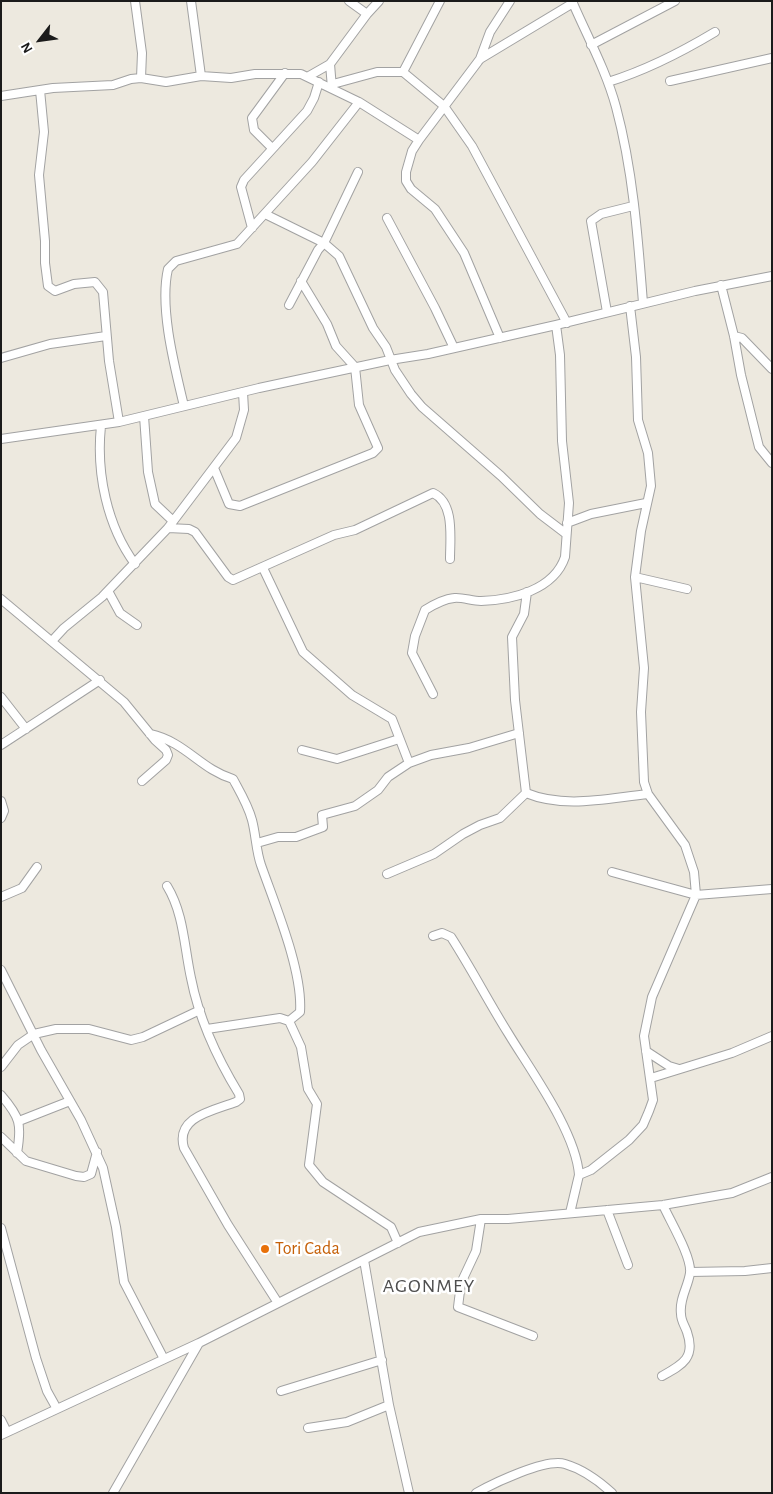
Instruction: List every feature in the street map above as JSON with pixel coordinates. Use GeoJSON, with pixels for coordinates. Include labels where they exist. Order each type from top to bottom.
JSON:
{"type":"FeatureCollection","features":[{"type":"Feature","properties":{"kind":"street"},"geometry":{"type":"LineString","coordinates":[[135,1],[142,52],[141,78]]}},
{"type":"Feature","properties":{"kind":"street"},"geometry":{"type":"LineString","coordinates":[[190,1],[201,76]]}},
{"type":"Feature","properties":{"kind":"street"},"geometry":{"type":"LineString","coordinates":[[350,1],[367,14]]}},
{"type":"Feature","properties":{"kind":"street"},"geometry":{"type":"LineString","coordinates":[[309,76],[330,64],[379,1]]}},
{"type":"Feature","properties":{"kind":"street"},"geometry":{"type":"LineString","coordinates":[[403,72],[440,1]]}},
{"type":"Feature","properties":{"kind":"street"},"geometry":{"type":"LineString","coordinates":[[500,338],[464,253],[435,209],[411,189],[406,181],[406,172],[412,151],[480,59],[490,32],[510,1]]}},
{"type":"Feature","properties":{"kind":"street"},"geometry":{"type":"LineString","coordinates":[[591,45],[675,1]]}},
{"type":"Feature","properties":{"kind":"street"},"geometry":{"type":"LineString","coordinates":[[480,59],[572,2],[608,82],[626,155],[643,303]]}},
{"type":"Feature","properties":{"kind":"street"},"geometry":{"type":"LineString","coordinates":[[608,82],[640,72],[675,56],[715,32]]}},
{"type":"Feature","properties":{"kind":"street"},"geometry":{"type":"LineString","coordinates":[[670,81],[772,58]]}},
{"type":"Feature","properties":{"kind":"street"},"geometry":{"type":"LineString","coordinates":[[330,64],[332,87]]}},
{"type":"Feature","properties":{"kind":"street"},"geometry":{"type":"LineString","coordinates":[[332,87],[377,72],[403,72],[444,106],[472,146],[567,323]]}},
{"type":"Feature","properties":{"kind":"street"},"geometry":{"type":"LineString","coordinates":[[272,148],[254,130],[252,118],[286,73]]}},
{"type":"Feature","properties":{"kind":"street"},"geometry":{"type":"LineString","coordinates":[[1,96],[75,86],[104,86],[141,78],[166,82],[201,76],[231,78],[255,74],[286,73],[309,76],[332,87],[419,140]]}},
{"type":"Feature","properties":{"kind":"street"},"geometry":{"type":"LineString","coordinates":[[252,228],[241,187],[244,180],[307,111],[319,82]]}},
{"type":"Feature","properties":{"kind":"street"},"geometry":{"type":"LineString","coordinates":[[40,90],[44,132],[39,175],[45,241],[46,278],[48,286],[55,291],[88,281],[95,282],[103,292],[106,336],[119,422]]}},
{"type":"Feature","properties":{"kind":"street"},"geometry":{"type":"LineString","coordinates":[[184,406],[169,331],[167,302],[168,269],[176,261],[237,244],[312,162],[359,102]]}},
{"type":"Feature","properties":{"kind":"street"},"geometry":{"type":"LineString","coordinates":[[289,305],[318,250],[324,243],[358,172]]}},
{"type":"Feature","properties":{"kind":"street"},"geometry":{"type":"LineString","coordinates":[[607,312],[591,221],[601,214],[633,206]]}},
{"type":"Feature","properties":{"kind":"street"},"geometry":{"type":"LineString","coordinates":[[264,214],[324,243],[339,256],[374,328],[386,346],[390,360],[422,407],[496,470],[540,514],[565,533]]}},
{"type":"Feature","properties":{"kind":"street"},"geometry":{"type":"LineString","coordinates":[[387,218],[454,348]]}},
{"type":"Feature","properties":{"kind":"street"},"geometry":{"type":"LineString","coordinates":[[1,439],[101,426],[355,367],[556,326],[630,306],[772,276]]}},
{"type":"Feature","properties":{"kind":"street"},"geometry":{"type":"LineString","coordinates":[[214,468],[229,504],[240,506],[373,453],[378,448],[378,444],[364,420],[359,405],[355,367],[336,346],[327,324],[301,281]]}},
{"type":"Feature","properties":{"kind":"street"},"geometry":{"type":"LineString","coordinates":[[721,286],[759,447],[772,462]]}},
{"type":"Feature","properties":{"kind":"street"},"geometry":{"type":"LineString","coordinates":[[579,1176],[591,1170],[629,1140],[643,1125],[653,1100],[644,1036],[652,997],[696,895],[694,872],[685,845],[648,794],[642,763],[644,668],[635,577],[646,503],[651,486],[648,453],[638,420],[636,357],[630,306]]}},
{"type":"Feature","properties":{"kind":"street"},"geometry":{"type":"LineString","coordinates":[[433,694],[412,652],[415,636],[425,610],[456,598],[480,601],[500,599],[527,592],[556,575],[565,557],[565,533],[569,503],[562,441],[560,355],[556,326]]}},
{"type":"Feature","properties":{"kind":"street"},"geometry":{"type":"LineString","coordinates":[[1,358],[42,346],[106,336]]}},
{"type":"Feature","properties":{"kind":"street"},"geometry":{"type":"LineString","coordinates":[[734,336],[742,338],[772,369]]}},
{"type":"Feature","properties":{"kind":"street"},"geometry":{"type":"LineString","coordinates":[[52,641],[64,628],[108,591],[171,525],[236,438],[244,410],[244,392]]}},
{"type":"Feature","properties":{"kind":"street"},"geometry":{"type":"LineString","coordinates":[[144,416],[148,472],[155,504],[171,525],[194,532],[228,577],[233,580],[334,535],[355,530],[432,493],[437,495],[449,516],[450,558]]}},
{"type":"Feature","properties":{"kind":"street"},"geometry":{"type":"LineString","coordinates":[[101,426],[99,446],[101,472],[112,522],[124,550],[135,564]]}},
{"type":"Feature","properties":{"kind":"street"},"geometry":{"type":"LineString","coordinates":[[567,523],[591,514],[646,503]]}},
{"type":"Feature","properties":{"kind":"street"},"geometry":{"type":"LineString","coordinates":[[263,568],[303,652],[352,695],[364,704],[386,713],[392,719],[409,763]]}},
{"type":"Feature","properties":{"kind":"street"},"geometry":{"type":"LineString","coordinates":[[635,577],[687,589]]}},
{"type":"Feature","properties":{"kind":"street"},"geometry":{"type":"LineString","coordinates":[[108,591],[120,613],[137,625]]}},
{"type":"Feature","properties":{"kind":"street"},"geometry":{"type":"LineString","coordinates":[[526,793],[519,732],[512,637],[524,614],[527,592]]}},
{"type":"Feature","properties":{"kind":"street"},"geometry":{"type":"LineString","coordinates":[[1,599],[100,680],[124,702],[150,734],[166,750],[168,755],[166,760],[142,781]]}},
{"type":"Feature","properties":{"kind":"street"},"geometry":{"type":"LineString","coordinates":[[1,745],[100,680]]}},
{"type":"Feature","properties":{"kind":"street"},"geometry":{"type":"LineString","coordinates":[[1,697],[26,729]]}},
{"type":"Feature","properties":{"kind":"street"},"geometry":{"type":"LineString","coordinates":[[257,843],[278,837],[296,837],[323,827],[322,815],[356,806],[378,790],[388,777],[409,763],[431,755],[469,748],[519,732]]}},
{"type":"Feature","properties":{"kind":"street"},"geometry":{"type":"LineString","coordinates":[[150,734],[191,752],[211,771],[233,779],[248,808],[260,863],[298,982],[300,1012],[289,1021]]}},
{"type":"Feature","properties":{"kind":"street"},"geometry":{"type":"LineString","coordinates":[[302,750],[337,759],[400,740]]}},
{"type":"Feature","properties":{"kind":"street"},"geometry":{"type":"LineString","coordinates":[[526,793],[548,800],[567,802],[648,794]]}},
{"type":"Feature","properties":{"kind":"street"},"geometry":{"type":"LineString","coordinates":[[387,874],[434,854],[480,824],[500,818],[526,793]]}},
{"type":"Feature","properties":{"kind":"street"},"geometry":{"type":"LineString","coordinates":[[1,801],[4,811],[1,818]]}},
{"type":"Feature","properties":{"kind":"street"},"geometry":{"type":"LineString","coordinates":[[1,897],[22,888],[37,867]]}},
{"type":"Feature","properties":{"kind":"street"},"geometry":{"type":"LineString","coordinates":[[612,872],[696,895],[772,889]]}},
{"type":"Feature","properties":{"kind":"street"},"geometry":{"type":"LineString","coordinates":[[167,886],[179,911],[191,979],[200,1010],[216,1052],[240,1098],[192,1120],[183,1128],[181,1138],[184,1148],[228,1226],[278,1303]]}},
{"type":"Feature","properties":{"kind":"street"},"geometry":{"type":"LineString","coordinates":[[432,936],[442,933],[452,937],[559,1118],[578,1162],[579,1176],[570,1213]]}},
{"type":"Feature","properties":{"kind":"street"},"geometry":{"type":"LineString","coordinates":[[1,970],[104,1168],[116,1227],[124,1282],[164,1359]]}},
{"type":"Feature","properties":{"kind":"street"},"geometry":{"type":"LineString","coordinates":[[1,1067],[18,1045],[34,1034],[56,1029],[89,1029],[131,1040],[143,1037],[200,1010]]}},
{"type":"Feature","properties":{"kind":"street"},"geometry":{"type":"LineString","coordinates":[[207,1029],[280,1018],[289,1021],[301,1048],[308,1089],[317,1104],[309,1165],[323,1182],[391,1226],[398,1243]]}},
{"type":"Feature","properties":{"kind":"street"},"geometry":{"type":"LineString","coordinates":[[651,1078],[732,1052],[772,1036]]}},
{"type":"Feature","properties":{"kind":"street"},"geometry":{"type":"LineString","coordinates":[[646,1051],[669,1066],[679,1069]]}},
{"type":"Feature","properties":{"kind":"street"},"geometry":{"type":"LineString","coordinates":[[2,1096],[13,1109],[19,1121],[17,1152]]}},
{"type":"Feature","properties":{"kind":"street"},"geometry":{"type":"LineString","coordinates":[[19,1121],[70,1101]]}},
{"type":"Feature","properties":{"kind":"street"},"geometry":{"type":"LineString","coordinates":[[1,1137],[26,1161],[84,1177],[91,1174],[97,1152]]}},
{"type":"Feature","properties":{"kind":"street"},"geometry":{"type":"LineString","coordinates":[[1,1420],[4,1434],[199,1343],[418,1232],[481,1220],[508,1220],[663,1205],[732,1193],[772,1177]]}},
{"type":"Feature","properties":{"kind":"street"},"geometry":{"type":"LineString","coordinates":[[662,1376],[684,1363],[688,1358],[690,1344],[680,1313],[690,1272],[683,1247],[663,1205]]}},
{"type":"Feature","properties":{"kind":"street"},"geometry":{"type":"LineString","coordinates":[[607,1210],[628,1265]]}},
{"type":"Feature","properties":{"kind":"street"},"geometry":{"type":"LineString","coordinates":[[481,1220],[476,1251],[461,1283],[458,1307],[533,1336]]}},
{"type":"Feature","properties":{"kind":"street"},"geometry":{"type":"LineString","coordinates":[[1,1228],[36,1358],[47,1391],[57,1409]]}},
{"type":"Feature","properties":{"kind":"street"},"geometry":{"type":"LineString","coordinates":[[364,1260],[389,1404],[409,1493]]}},
{"type":"Feature","properties":{"kind":"street"},"geometry":{"type":"LineString","coordinates":[[690,1272],[772,1268]]}},
{"type":"Feature","properties":{"kind":"street"},"geometry":{"type":"LineString","coordinates":[[113,1493],[199,1343]]}},
{"type":"Feature","properties":{"kind":"street"},"geometry":{"type":"LineString","coordinates":[[280,1392],[382,1360]]}},
{"type":"Feature","properties":{"kind":"street"},"geometry":{"type":"LineString","coordinates":[[308,1428],[347,1422],[389,1404]]}},
{"type":"Feature","properties":{"kind":"street"},"geometry":{"type":"LineString","coordinates":[[476,1493],[509,1476],[564,1463],[599,1482],[612,1493]]}},
{"type":"Feature","properties":{"kind":"place","name":"Tori Cada"},"geometry":{"type":"Point","coordinates":[265,1249]}},
{"type":"Feature","properties":{"kind":"district","name":"AGONMEY"},"geometry":{"type":"Point","coordinates":[429,1286]}}]}
